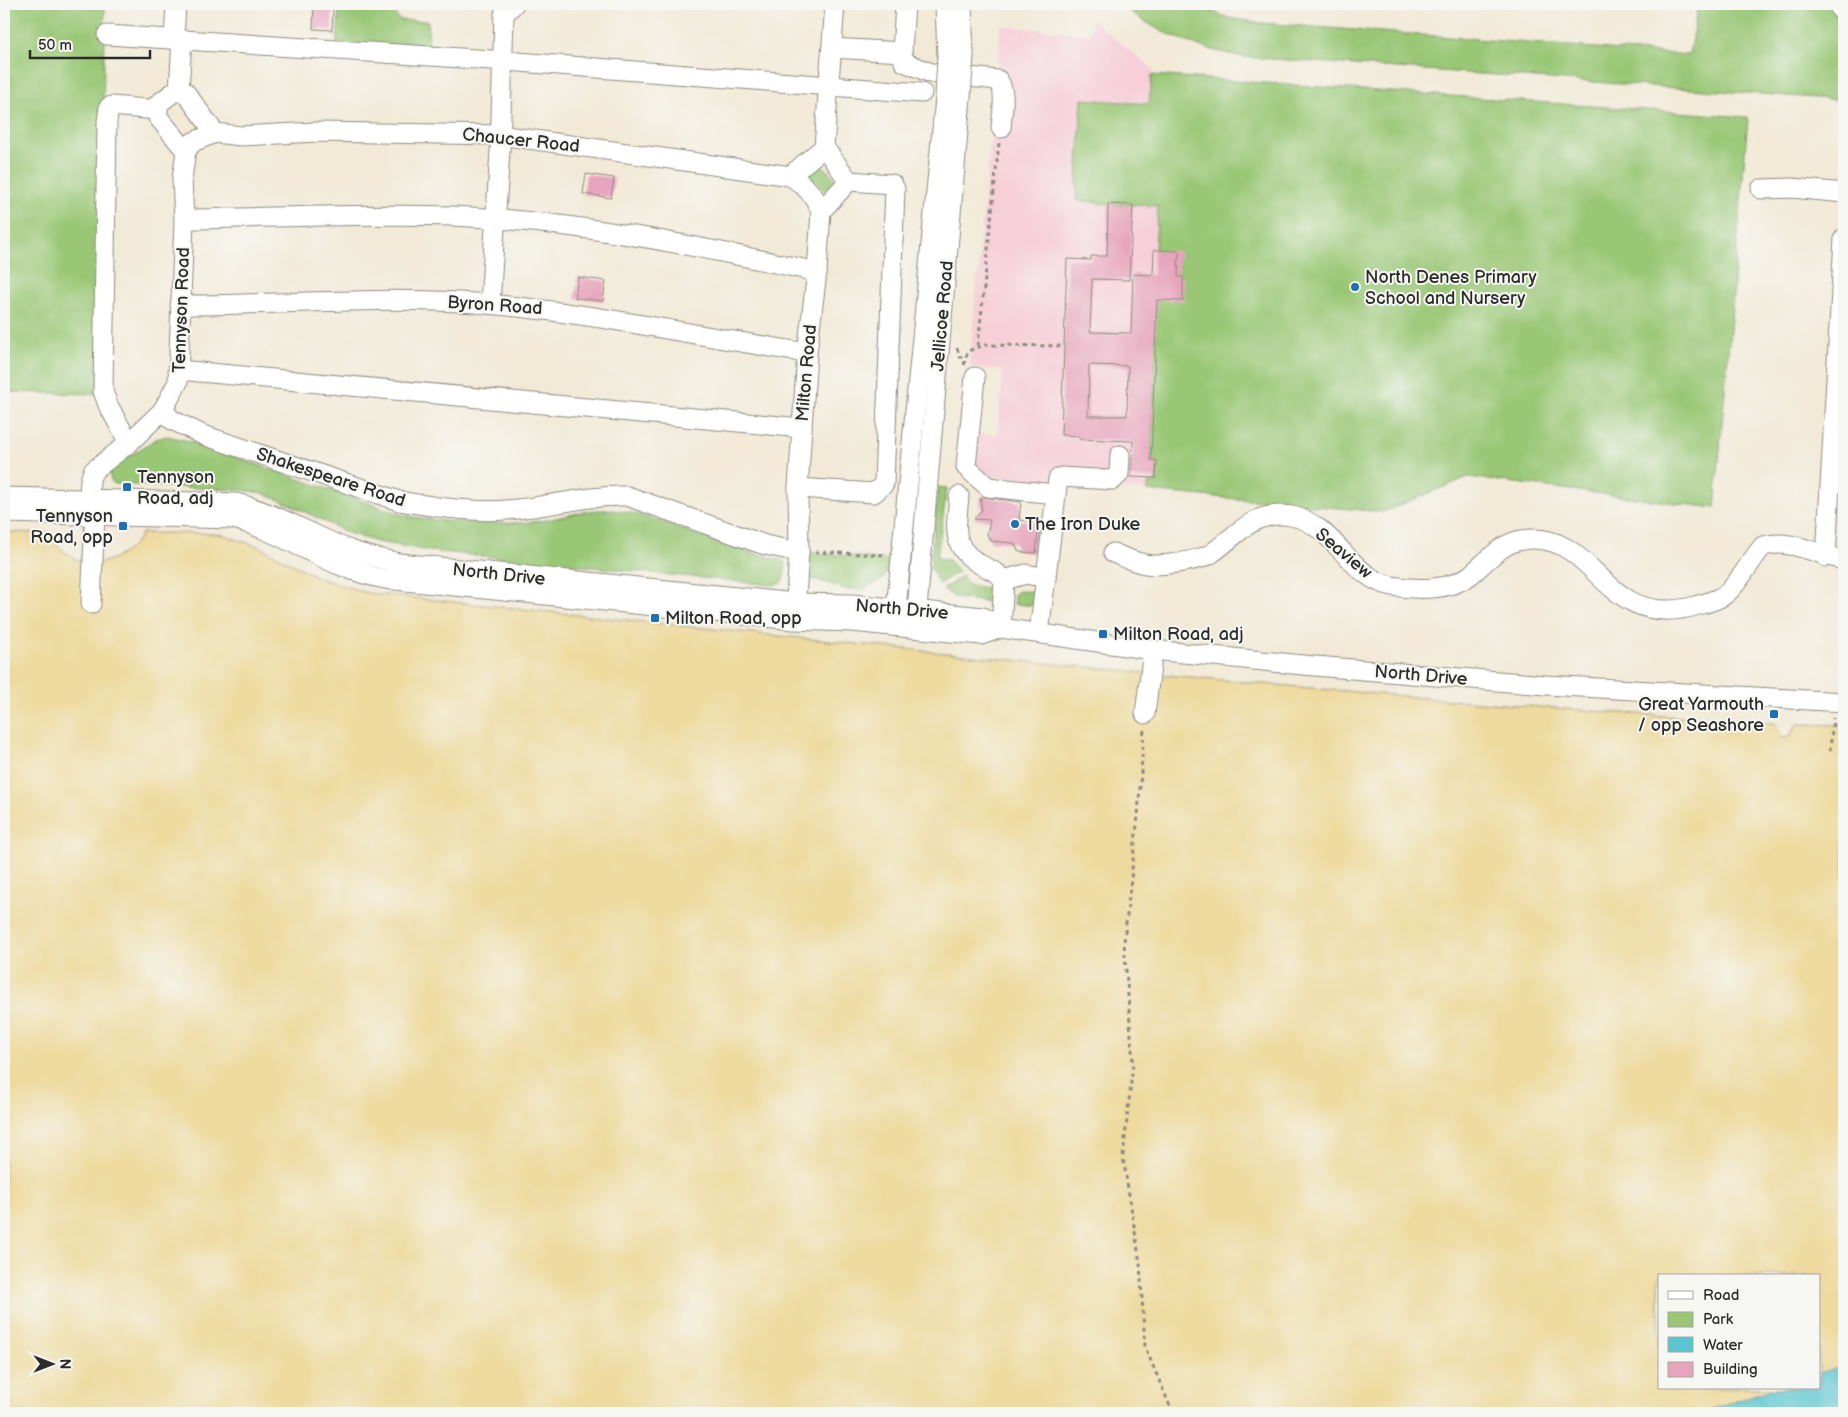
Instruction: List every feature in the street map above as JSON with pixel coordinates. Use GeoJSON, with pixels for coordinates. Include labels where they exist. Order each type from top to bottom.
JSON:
{"type":"FeatureCollection","features":[{"type":"Feature","properties":{"kind":"street"},"geometry":{"type":"LineString","coordinates":[[176,4],[179,90]]}},
{"type":"Feature","properties":{"kind":"street"},"geometry":{"type":"LineString","coordinates":[[798,488],[874,493],[884,484],[895,189],[892,184],[849,181],[824,147],[835,4]]}},
{"type":"Feature","properties":{"kind":"street"},"geometry":{"type":"LineString","coordinates":[[905,4],[902,52],[904,62],[931,73],[998,80],[1002,85],[1003,94],[1000,128]]}},
{"type":"Feature","properties":{"kind":"street","name":"Jellicoe Road"},"geometry":{"type":"LineString","coordinates":[[945,4],[955,56]]}},
{"type":"Feature","properties":{"kind":"street","name":"Jellicoe Road"},"geometry":{"type":"LineString","coordinates":[[916,618],[955,56],[962,4]]}},
{"type":"Feature","properties":{"kind":"street"},"geometry":{"type":"LineString","coordinates":[[490,304],[496,220],[502,62],[508,7]]}},
{"type":"Feature","properties":{"kind":"street"},"geometry":{"type":"LineString","coordinates":[[107,35],[922,93]]}},
{"type":"Feature","properties":{"kind":"street"},"geometry":{"type":"LineString","coordinates":[[832,48],[902,52]]}},
{"type":"Feature","properties":{"kind":"street"},"geometry":{"type":"LineString","coordinates":[[179,90],[185,92],[209,135],[193,142],[186,151],[158,117],[157,110],[158,104],[179,90]]}},
{"type":"Feature","properties":{"kind":"street","name":"Jellicoe Road"},"geometry":{"type":"LineString","coordinates":[[895,617],[953,98]]}},
{"type":"Feature","properties":{"kind":"street"},"geometry":{"type":"LineString","coordinates":[[129,443],[108,405],[103,391],[107,122],[109,108],[112,106],[157,110]]}},
{"type":"Feature","properties":{"kind":"street","name":"Chaucer Road"},"geometry":{"type":"LineString","coordinates":[[209,135],[241,136],[316,132],[500,135],[790,176]]}},
{"type":"Feature","properties":{"kind":"street"},"geometry":{"type":"LineString","coordinates":[[820,211],[817,200],[790,176],[824,147]]}},
{"type":"Feature","properties":{"kind":"street","name":"Tennyson Road"},"geometry":{"type":"LineString","coordinates":[[91,604],[90,480],[93,471],[129,443],[163,410],[178,382],[184,220],[182,179],[186,151]]}},
{"type":"Feature","properties":{"kind":"street"},"geometry":{"type":"LineString","coordinates":[[820,211],[849,181]]}},
{"type":"Feature","properties":{"kind":"street"},"geometry":{"type":"LineString","coordinates":[[1761,189],[1792,188],[1844,193]]}},
{"type":"Feature","properties":{"kind":"street","name":"Milton Road"},"geometry":{"type":"LineString","coordinates":[[795,611],[799,552],[798,488],[807,353],[817,272],[820,211]]}},
{"type":"Feature","properties":{"kind":"street"},"geometry":{"type":"LineString","coordinates":[[184,220],[344,216],[452,216],[610,232],[707,249],[817,272]]}},
{"type":"Feature","properties":{"kind":"street"},"geometry":{"type":"LineString","coordinates":[[1844,238],[1826,557],[1844,560]]}},
{"type":"Feature","properties":{"kind":"street","name":"Byron Road"},"geometry":{"type":"LineString","coordinates":[[180,305],[386,299],[490,304],[563,311],[807,353]]}},
{"type":"Feature","properties":{"kind":"street"},"geometry":{"type":"LineString","coordinates":[[178,370],[802,428]]}},
{"type":"Feature","properties":{"kind":"street"},"geometry":{"type":"LineString","coordinates":[[975,377],[966,467],[988,487],[1055,494]]}},
{"type":"Feature","properties":{"kind":"street","name":"Shakespeare Road"},"geometry":{"type":"LineString","coordinates":[[163,410],[172,420],[203,435],[399,501],[431,506],[516,510],[583,498],[607,495],[627,496],[765,545],[799,552]]}},
{"type":"Feature","properties":{"kind":"street"},"geometry":{"type":"LineString","coordinates":[[1039,633],[1055,494],[1060,477],[1107,480],[1117,478],[1120,454]]}},
{"type":"Feature","properties":{"kind":"street"},"geometry":{"type":"LineString","coordinates":[[959,496],[958,537],[962,552],[971,560],[1000,574],[1004,580],[1000,628]]}},
{"type":"Feature","properties":{"kind":"street","name":"North Drive"},"geometry":{"type":"LineString","coordinates":[[4,497],[90,509],[234,519],[262,527],[346,569],[385,579],[795,611],[916,618],[981,635],[1000,628],[1153,650],[1482,681],[1841,698]]}},
{"type":"Feature","properties":{"kind":"street","name":"North Drive"},"geometry":{"type":"LineString","coordinates":[[4,513],[90,509]]}},
{"type":"Feature","properties":{"kind":"street","name":"Seaview"},"geometry":{"type":"LineString","coordinates":[[1113,553],[1147,564],[1164,564],[1194,559],[1210,555],[1254,520],[1274,516],[1291,516],[1305,521],[1321,531],[1361,570],[1379,581],[1392,586],[1426,588],[1450,586],[1468,577],[1501,548],[1521,540],[1542,540],[1575,551],[1594,572],[1624,598],[1649,609],[1675,612],[1708,602],[1728,593],[1763,546],[1771,544],[1794,546],[1826,557]]}},
{"type":"Feature","properties":{"kind":"street"},"geometry":{"type":"LineString","coordinates":[[1004,580],[1026,574],[1046,578]]}},
{"type":"Feature","properties":{"kind":"street"},"geometry":{"type":"LineString","coordinates":[[1145,714],[1153,650]]}},
{"type":"Feature","properties":{"kind":"path"},"geometry":{"type":"LineString","coordinates":[[978,346],[1000,128]]}},
{"type":"Feature","properties":{"kind":"path"},"geometry":{"type":"LineString","coordinates":[[799,552],[902,556]]}},
{"type":"Feature","properties":{"kind":"path"},"geometry":{"type":"LineString","coordinates":[[1145,714],[1138,815],[1124,942],[1133,1063],[1123,1157],[1140,1263],[1145,1347],[1173,1413]]}},
{"type":"Feature","properties":{"kind":"path"},"geometry":{"type":"LineString","coordinates":[[1830,751],[1833,725]]}},
{"type":"Feature","properties":{"kind":"shaded area","name":"North Denes Primary School and Nursery"},"geometry":{"type":"Polygon","coordinates":[[[1092,20],[1153,69],[1153,75],[1748,117],[1715,508],[1468,477],[1383,512],[988,476],[974,463],[977,433],[997,435],[1003,371],[969,367],[1001,26],[1090,34],[1092,20]]]}},
{"type":"Feature","properties":{"kind":"green space"},"geometry":{"type":"Polygon","coordinates":[[[4,4],[105,4],[98,394],[4,392],[4,4]]]}},
{"type":"Feature","properties":{"kind":"green space"},"geometry":{"type":"Polygon","coordinates":[[[339,4],[387,4],[400,20],[428,21],[429,50],[337,44],[339,4]]]}},
{"type":"Feature","properties":{"kind":"green space"},"geometry":{"type":"Polygon","coordinates":[[[1121,4],[1192,4],[1229,18],[1262,23],[1689,55],[1698,4],[1844,4],[1844,100],[1244,57],[1211,50],[1179,39],[1149,24],[1121,4]]]}},
{"type":"Feature","properties":{"kind":"green space","name":"North Denes Primary School and Nursery"},"geometry":{"type":"Polygon","coordinates":[[[1152,75],[1748,117],[1715,508],[1468,477],[1383,512],[1148,491],[1148,483],[1156,483],[1157,461],[1151,460],[1157,275],[1154,265],[1158,206],[1108,204],[1076,200],[1082,99],[1149,104],[1152,75]]]}},
{"type":"Feature","properties":{"kind":"green space"},"geometry":{"type":"Polygon","coordinates":[[[817,163],[826,169],[836,180],[836,186],[827,194],[809,176],[809,171],[817,163]]]}},
{"type":"Feature","properties":{"kind":"green space"},"geometry":{"type":"Polygon","coordinates":[[[167,436],[189,441],[403,515],[419,518],[467,523],[500,523],[541,521],[597,510],[632,513],[752,553],[781,560],[786,563],[784,578],[780,584],[773,585],[431,551],[377,542],[348,533],[262,493],[241,490],[115,484],[111,481],[109,471],[111,468],[156,439],[167,436]]]}},
{"type":"Feature","properties":{"kind":"green space"},"geometry":{"type":"Polygon","coordinates":[[[938,487],[947,488],[937,558],[949,560],[958,572],[939,584],[931,568],[938,487]]]}},
{"type":"Feature","properties":{"kind":"green space"},"geometry":{"type":"Polygon","coordinates":[[[808,552],[891,560],[883,579],[862,590],[845,589],[808,577],[808,552]]]}},
{"type":"Feature","properties":{"kind":"green space"},"geometry":{"type":"Polygon","coordinates":[[[962,576],[967,584],[991,589],[991,602],[956,598],[943,589],[962,576]]]}},
{"type":"Feature","properties":{"kind":"green space"},"geometry":{"type":"Polygon","coordinates":[[[1018,591],[1041,592],[1039,606],[1014,604],[1014,595],[1018,591]]]}},
{"type":"Feature","properties":{"kind":"sand"},"geometry":{"type":"Polygon","coordinates":[[[4,532],[49,533],[59,547],[68,555],[84,562],[93,563],[110,560],[125,552],[138,540],[142,533],[204,533],[224,535],[260,547],[321,579],[367,593],[1070,666],[1422,698],[1775,723],[1782,738],[1789,737],[1797,724],[1844,725],[1844,1374],[1820,1381],[1820,1274],[1658,1274],[1658,1390],[1791,1390],[1720,1413],[4,1413],[4,532]]]}},
{"type":"Feature","properties":{"kind":"water"},"geometry":{"type":"Polygon","coordinates":[[[1844,1365],[1844,1413],[1700,1413],[1768,1390],[1820,1390],[1820,1373],[1844,1365]]]}},
{"type":"Feature","properties":{"kind":"building"},"geometry":{"type":"Polygon","coordinates":[[[314,4],[333,4],[332,30],[313,29],[314,4]]]}},
{"type":"Feature","properties":{"kind":"building"},"geometry":{"type":"Polygon","coordinates":[[[586,174],[614,178],[611,198],[583,194],[586,174]]]}},
{"type":"Feature","properties":{"kind":"building"},"geometry":{"type":"Polygon","coordinates":[[[1108,204],[1133,205],[1129,280],[1092,279],[1090,332],[1131,333],[1133,274],[1153,275],[1154,250],[1179,251],[1178,277],[1183,277],[1183,301],[1157,300],[1151,460],[1157,461],[1156,478],[1131,477],[1133,441],[1079,439],[1079,436],[1061,435],[1067,259],[1091,260],[1091,256],[1107,256],[1108,204]],[[1089,365],[1088,416],[1127,416],[1128,366],[1089,365]]]}},
{"type":"Feature","properties":{"kind":"building"},"geometry":{"type":"Polygon","coordinates":[[[578,277],[606,281],[603,301],[575,298],[578,277]]]}},
{"type":"Feature","properties":{"kind":"building","name":"The Iron Duke"},"geometry":{"type":"Polygon","coordinates":[[[983,497],[1021,502],[1019,520],[1039,522],[1036,553],[1019,552],[1014,543],[990,541],[987,534],[990,520],[974,519],[982,510],[980,499],[983,497]]]}},
{"type":"Feature","properties":{"kind":"place","name":"North Denes Primary School and Nursery"},"geometry":{"type":"Point","coordinates":[1355,287]}},
{"type":"Feature","properties":{"kind":"place","name":"Tennyson Road, adj"},"geometry":{"type":"Point","coordinates":[127,487]}},
{"type":"Feature","properties":{"kind":"place","name":"The Iron Duke"},"geometry":{"type":"Point","coordinates":[1015,524]}},
{"type":"Feature","properties":{"kind":"place","name":"Tennyson Road, opp"},"geometry":{"type":"Point","coordinates":[123,526]}},
{"type":"Feature","properties":{"kind":"place","name":"Milton Road, opp"},"geometry":{"type":"Point","coordinates":[655,618]}},
{"type":"Feature","properties":{"kind":"place","name":"Milton Road, adj"},"geometry":{"type":"Point","coordinates":[1103,634]}},
{"type":"Feature","properties":{"kind":"place","name":"Great Yarmouth / opp Seashore"},"geometry":{"type":"Point","coordinates":[1774,714]}}]}
